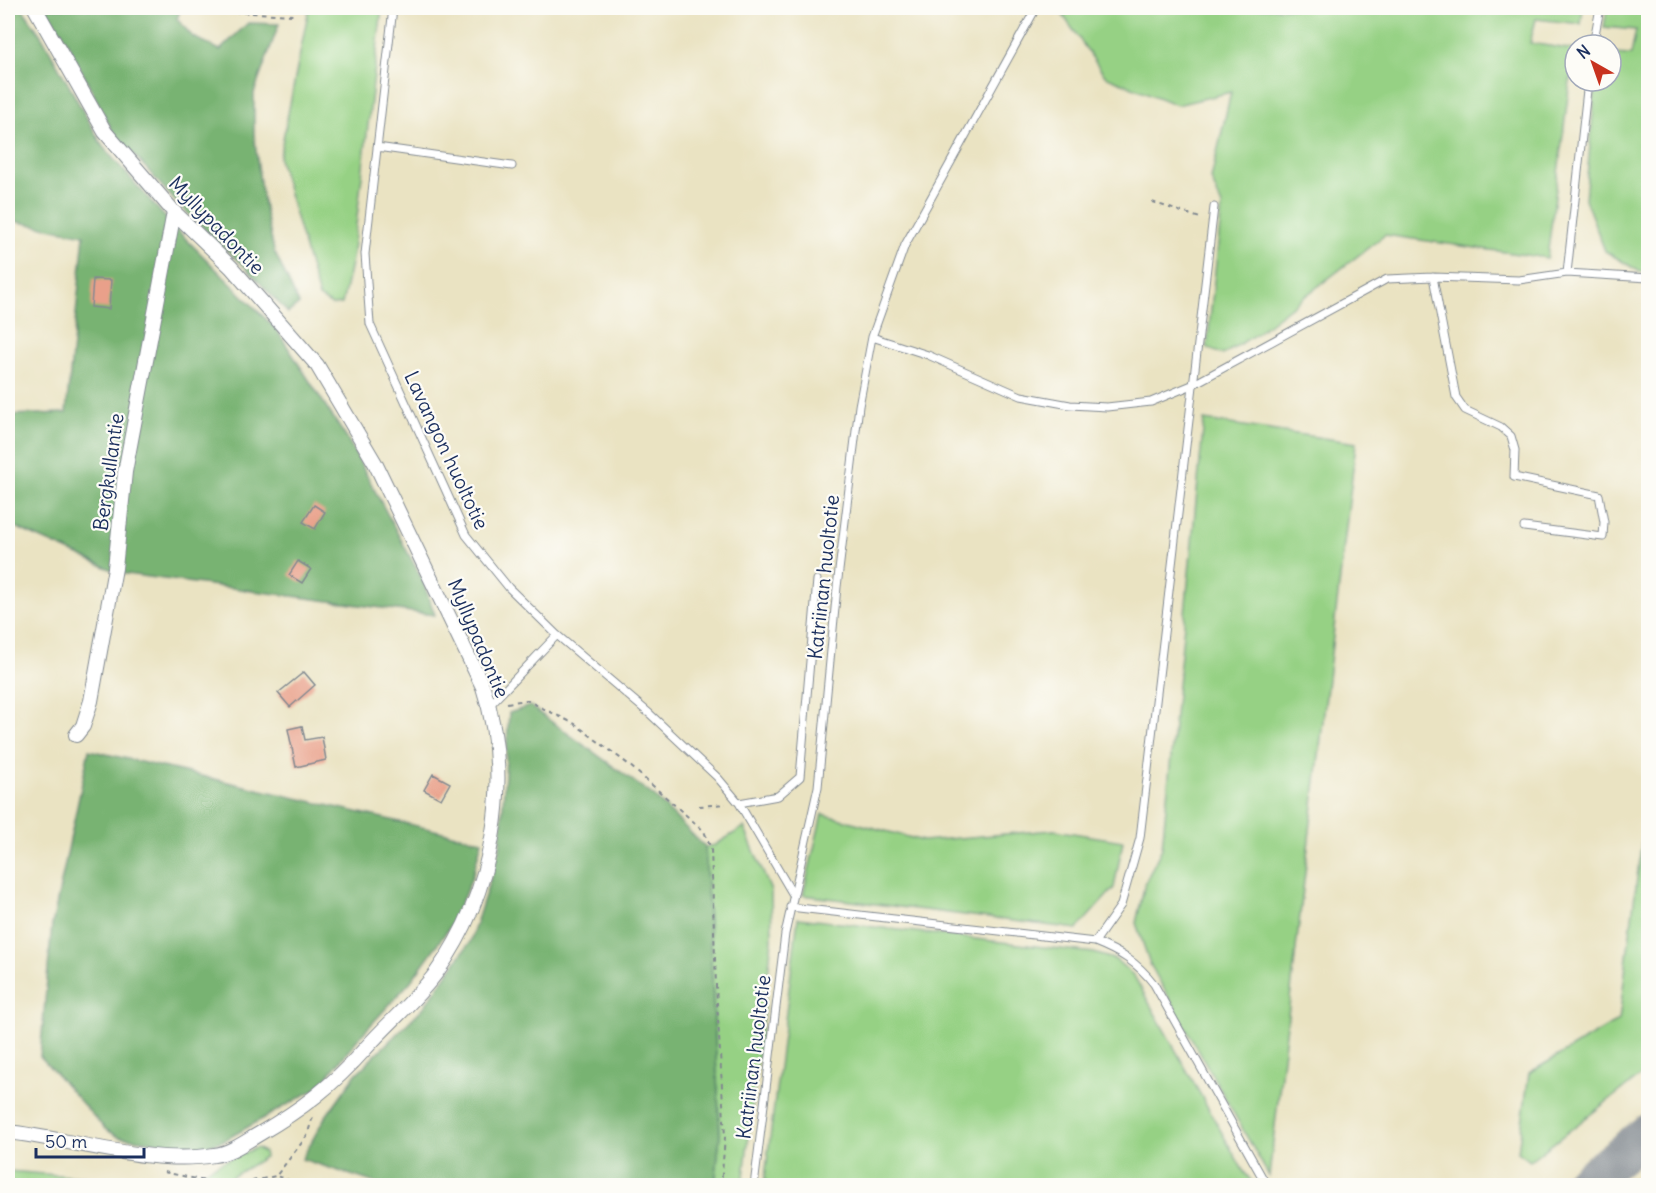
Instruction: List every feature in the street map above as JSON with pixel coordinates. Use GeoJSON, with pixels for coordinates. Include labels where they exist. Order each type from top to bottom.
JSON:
{"type":"FeatureCollection","features":[{"type":"Feature","properties":{"kind":"street","name":"Myllypadontie"},"geometry":{"type":"LineString","coordinates":[[8,1132],[145,1154],[193,1157],[215,1155],[244,1143],[294,1114],[324,1091],[435,974],[470,912],[487,862],[495,809],[495,757],[489,706],[435,585],[375,463],[317,365],[231,267],[174,212],[105,132],[35,8]]}},
{"type":"Feature","properties":{"kind":"street","name":"Bergkullantie"},"geometry":{"type":"LineString","coordinates":[[76,735],[83,726],[91,701],[115,568],[125,472],[174,212]]}},
{"type":"Feature","properties":{"kind":"lane","name":"Lavangon huoltotie"},"geometry":{"type":"LineString","coordinates":[[393,8],[365,254],[370,324],[466,535],[509,588],[557,635],[650,714],[739,803],[792,894]]}},
{"type":"Feature","properties":{"kind":"lane","name":"Katriinan huoltotie"},"geometry":{"type":"LineString","coordinates":[[754,1185],[792,894],[818,787],[837,587],[859,406],[872,337],[905,245],[1036,8]]}},
{"type":"Feature","properties":{"kind":"lane"},"geometry":{"type":"LineString","coordinates":[[1595,33],[1600,8]]}},
{"type":"Feature","properties":{"kind":"lane"},"geometry":{"type":"LineString","coordinates":[[1567,273],[1587,93]]}},
{"type":"Feature","properties":{"kind":"lane"},"geometry":{"type":"LineString","coordinates":[[377,147],[512,166]]}},
{"type":"Feature","properties":{"kind":"lane"},"geometry":{"type":"LineString","coordinates":[[1095,942],[1121,905],[1140,838],[1214,207]]}},
{"type":"Feature","properties":{"kind":"lane"},"geometry":{"type":"LineString","coordinates":[[872,337],[928,355],[1021,396],[1070,405],[1107,407],[1151,402],[1192,385],[1387,279],[1519,280],[1567,273],[1648,278]]}},
{"type":"Feature","properties":{"kind":"lane"},"geometry":{"type":"LineString","coordinates":[[1433,278],[1456,397],[1465,410],[1501,427],[1511,435],[1515,450],[1514,477],[1599,495],[1604,522],[1603,537],[1524,527]]}},
{"type":"Feature","properties":{"kind":"lane"},"geometry":{"type":"LineString","coordinates":[[739,803],[778,796],[800,777],[817,580]]}},
{"type":"Feature","properties":{"kind":"lane"},"geometry":{"type":"LineString","coordinates":[[489,706],[557,635]]}},
{"type":"Feature","properties":{"kind":"lane"},"geometry":{"type":"LineString","coordinates":[[790,907],[1095,942],[1124,954],[1140,966],[1154,984],[1267,1185]]}},
{"type":"Feature","properties":{"kind":"path"},"geometry":{"type":"LineString","coordinates":[[234,12],[293,15]]}},
{"type":"Feature","properties":{"kind":"path"},"geometry":{"type":"LineString","coordinates":[[1152,202],[1211,222]]}},
{"type":"Feature","properties":{"kind":"path"},"geometry":{"type":"LineString","coordinates":[[525,700],[575,724],[628,764],[704,831],[711,849],[725,1137],[721,1185]]}},
{"type":"Feature","properties":{"kind":"path"},"geometry":{"type":"LineString","coordinates":[[699,806],[739,803]]}},
{"type":"Feature","properties":{"kind":"path"},"geometry":{"type":"LineString","coordinates":[[276,1176],[307,1136],[313,1117]]}},
{"type":"Feature","properties":{"kind":"path"},"geometry":{"type":"LineString","coordinates":[[161,1170],[168,1174],[219,1184],[243,1183],[276,1176],[308,1185]]}},
{"type":"Feature","properties":{"kind":"green space"},"geometry":{"type":"Polygon","coordinates":[[[8,8],[22,8],[42,37],[103,147],[172,225],[276,329],[349,442],[422,579],[435,615],[119,573],[8,524],[8,415],[66,413],[84,235],[8,220],[8,8]]]}},
{"type":"Feature","properties":{"kind":"green space"},"geometry":{"type":"Polygon","coordinates":[[[45,8],[181,8],[177,19],[193,37],[220,50],[248,23],[279,24],[254,93],[254,134],[261,190],[274,251],[299,304],[288,313],[245,267],[178,204],[112,130],[63,34],[45,8]]]}},
{"type":"Feature","properties":{"kind":"green space"},"geometry":{"type":"Polygon","coordinates":[[[309,8],[382,8],[352,259],[342,304],[332,305],[319,297],[279,159],[309,8]]]}},
{"type":"Feature","properties":{"kind":"green space"},"geometry":{"type":"Polygon","coordinates":[[[1058,8],[1583,8],[1581,24],[1536,19],[1530,43],[1563,48],[1563,93],[1568,93],[1547,258],[1385,235],[1256,334],[1223,355],[1207,348],[1222,206],[1211,179],[1231,92],[1177,105],[1105,76],[1058,8]]]}},
{"type":"Feature","properties":{"kind":"green space"},"geometry":{"type":"Polygon","coordinates":[[[1607,8],[1648,8],[1648,271],[1640,272],[1605,251],[1585,199],[1595,93],[1623,93],[1623,55],[1631,55],[1636,30],[1604,27],[1607,8]]]}},
{"type":"Feature","properties":{"kind":"green space"},"geometry":{"type":"Polygon","coordinates":[[[1204,420],[1356,443],[1269,1176],[1150,964],[1136,923],[1145,883],[1162,848],[1204,420]]]}},
{"type":"Feature","properties":{"kind":"green space"},"geometry":{"type":"Polygon","coordinates":[[[530,706],[654,796],[705,847],[720,1134],[715,1185],[382,1185],[302,1159],[324,1119],[356,1074],[424,1007],[470,942],[500,849],[509,713],[530,706]]]}},
{"type":"Feature","properties":{"kind":"green space"},"geometry":{"type":"Polygon","coordinates":[[[89,750],[482,841],[472,877],[452,924],[411,981],[357,1040],[319,1087],[225,1140],[200,1148],[119,1137],[105,1129],[40,1056],[52,925],[89,750]]]}},
{"type":"Feature","properties":{"kind":"green space"},"geometry":{"type":"Polygon","coordinates":[[[1648,791],[1648,1070],[1530,1161],[1518,1152],[1529,1073],[1619,1020],[1648,791]]]}},
{"type":"Feature","properties":{"kind":"green space"},"geometry":{"type":"Polygon","coordinates":[[[822,814],[923,841],[1054,830],[1123,841],[1114,888],[1077,929],[803,895],[822,814]]]}},
{"type":"Feature","properties":{"kind":"green space"},"geometry":{"type":"Polygon","coordinates":[[[744,827],[771,891],[772,940],[743,1185],[715,1185],[720,1134],[705,847],[715,845],[744,827]]]}},
{"type":"Feature","properties":{"kind":"green space"},"geometry":{"type":"Polygon","coordinates":[[[798,918],[1094,953],[1116,960],[1134,976],[1244,1172],[1255,1185],[764,1185],[798,918]]]}},
{"type":"Feature","properties":{"kind":"green space"},"geometry":{"type":"Polygon","coordinates":[[[256,1148],[264,1152],[265,1157],[227,1180],[198,1176],[216,1165],[256,1148]]]}},
{"type":"Feature","properties":{"kind":"green space"},"geometry":{"type":"Polygon","coordinates":[[[8,1171],[177,1185],[8,1185],[8,1171]]]}},
{"type":"Feature","properties":{"kind":"building"},"geometry":{"type":"Polygon","coordinates":[[[93,279],[111,280],[109,309],[91,307],[93,279]]]}},
{"type":"Feature","properties":{"kind":"building"},"geometry":{"type":"Polygon","coordinates":[[[314,505],[325,512],[315,529],[303,522],[314,505]]]}},
{"type":"Feature","properties":{"kind":"building"},"geometry":{"type":"Polygon","coordinates":[[[298,561],[311,569],[302,583],[289,575],[298,561]]]}},
{"type":"Feature","properties":{"kind":"building"},"geometry":{"type":"Polygon","coordinates":[[[304,672],[315,685],[290,707],[278,693],[304,672]]]}},
{"type":"Feature","properties":{"kind":"building"},"geometry":{"type":"Polygon","coordinates":[[[302,726],[305,740],[322,737],[326,760],[296,767],[288,729],[302,726]]]}},
{"type":"Feature","properties":{"kind":"building"},"geometry":{"type":"Polygon","coordinates":[[[433,774],[450,783],[441,799],[424,790],[433,774]]]}},
{"type":"Feature","properties":{"kind":"taxiway"},"geometry":{"type":"LineString","coordinates":[[1581,1186],[1648,1133]]}}]}
